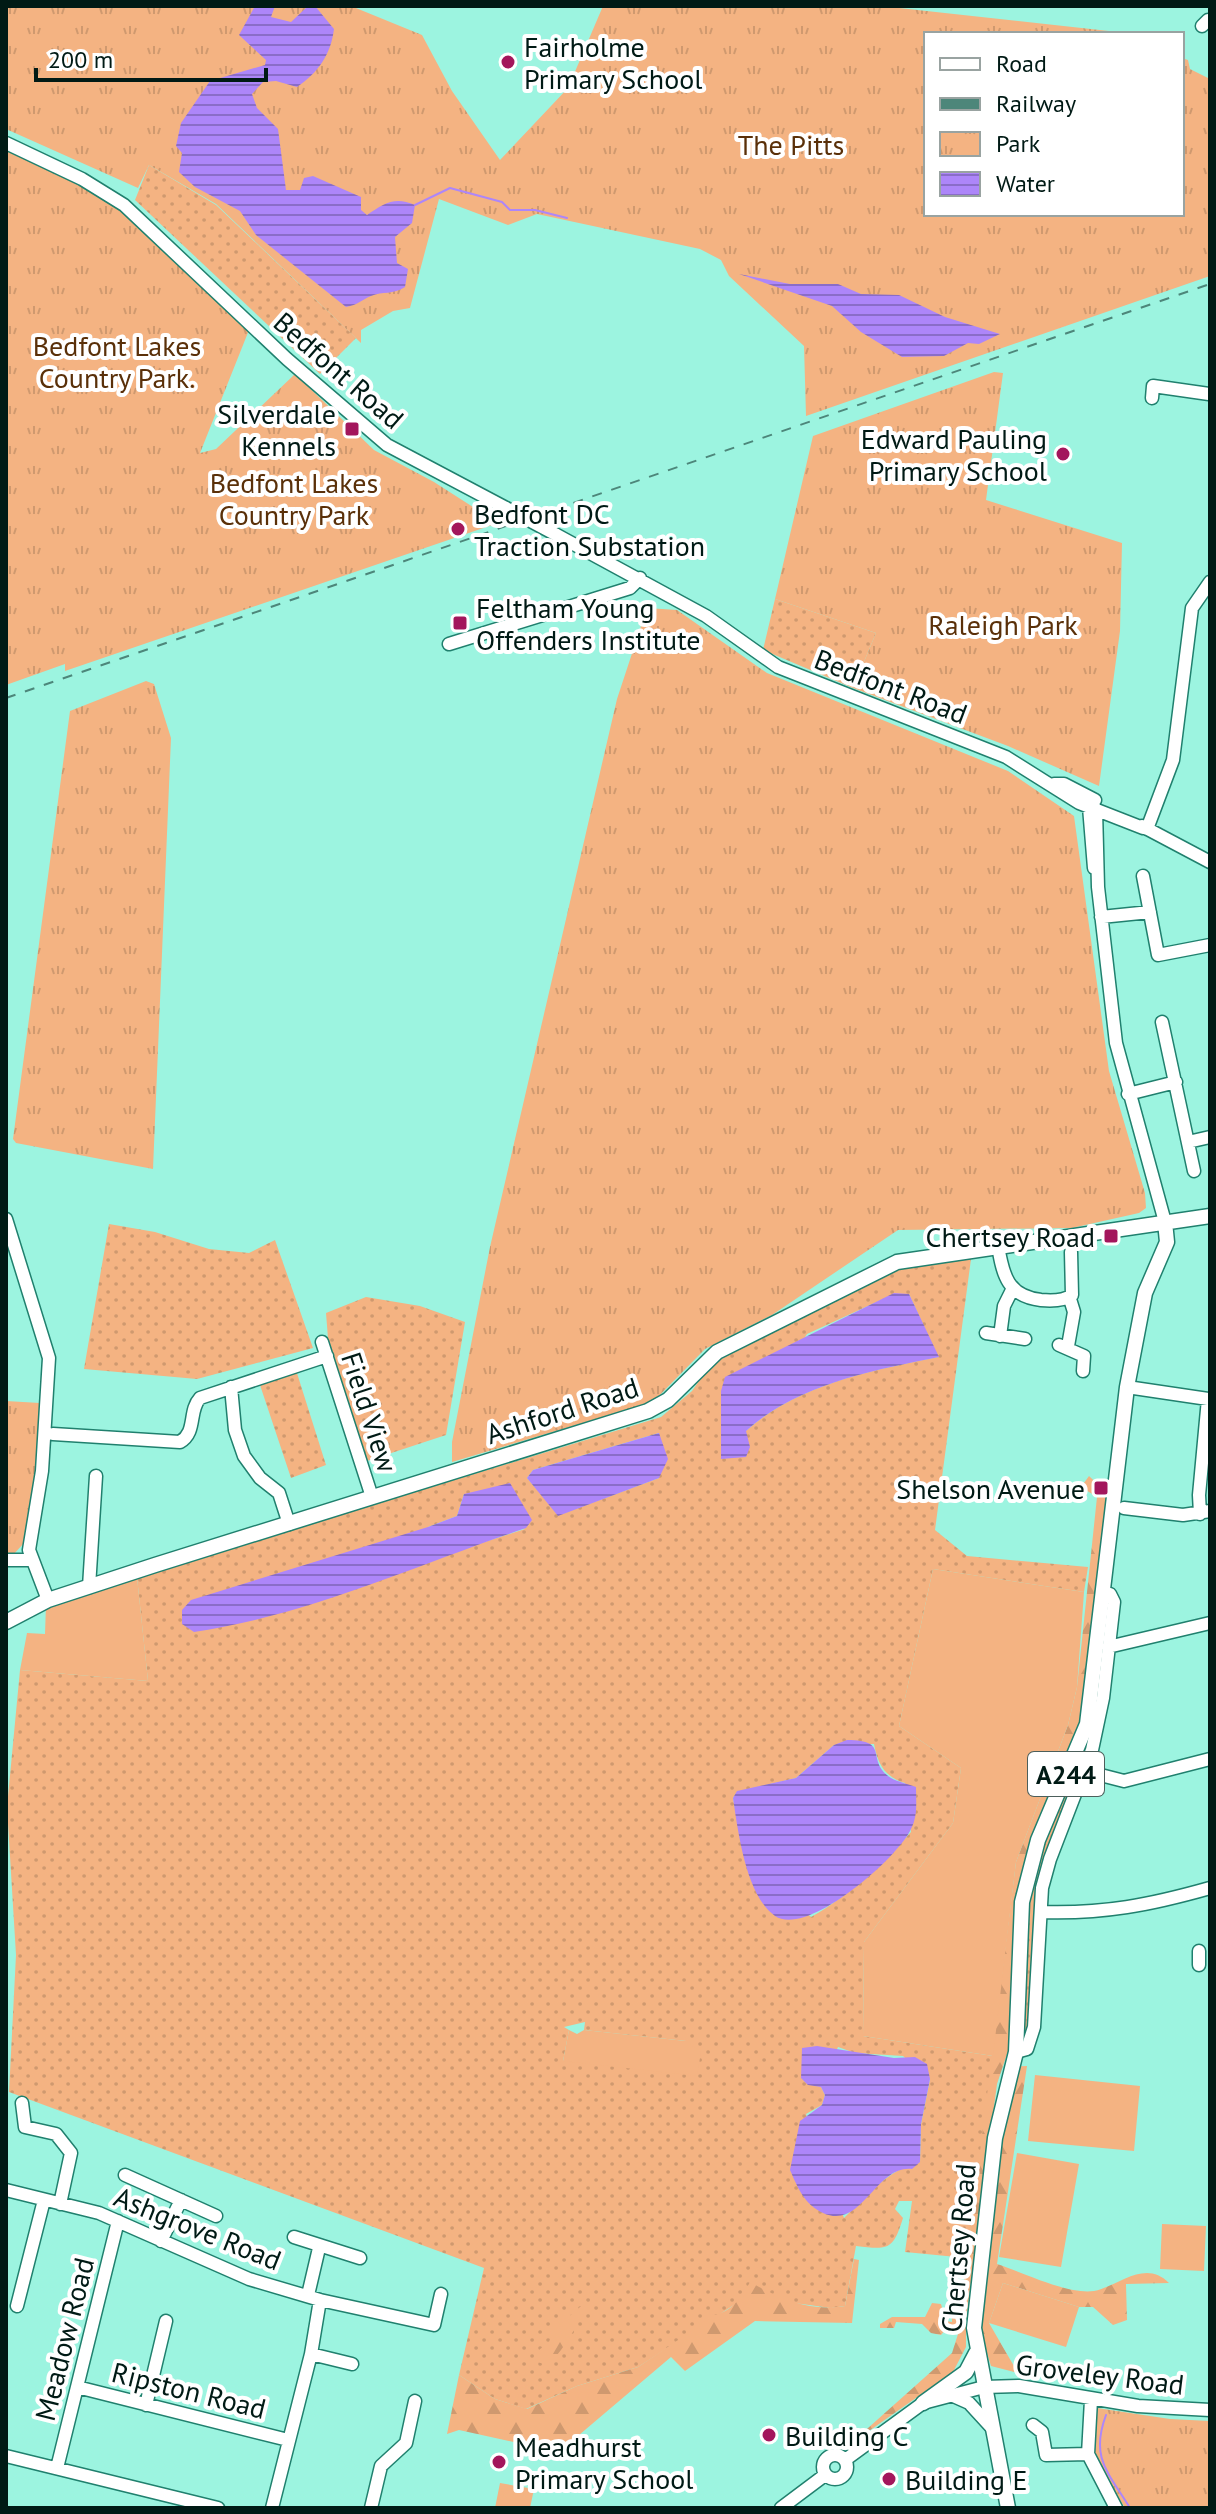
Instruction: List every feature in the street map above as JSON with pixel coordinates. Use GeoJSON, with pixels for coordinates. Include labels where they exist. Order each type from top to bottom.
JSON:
{"type":"FeatureCollection","features":[{"type":"Feature","properties":{"kind":"main road","name":"Ashford Road"},"geometry":{"type":"LineString","coordinates":[[6,1622],[48,1600],[659,1406],[717,1352],[897,1262],[1210,1216]]}},
{"type":"Feature","properties":{"kind":"main road","name":"Chertsey Road"},"geometry":{"type":"LineString","coordinates":[[984,2387],[976,2353],[974,2313],[995,2138],[1016,2052],[1022,1902],[1038,1840],[1087,1724],[1127,1387],[1145,1293],[1167,1242],[1165,1222]]}},
{"type":"Feature","properties":{"kind":"main road"},"geometry":{"type":"LineString","coordinates":[[923,2403],[964,2373],[976,2353]]}},
{"type":"Feature","properties":{"kind":"main road","name":"A244"},"geometry":{"type":"LineString","coordinates":[[984,2387],[1008,2508]]}},
{"type":"Feature","properties":{"kind":"street","name":"Bedfont Road"},"geometry":{"type":"LineString","coordinates":[[6,143],[82,179],[124,205],[287,359],[387,445],[640,578],[706,616],[778,667],[1006,757],[1054,784],[1060,793],[1093,804],[1210,862]]}},
{"type":"Feature","properties":{"kind":"street"},"geometry":{"type":"LineString","coordinates":[[1153,386],[1210,393],[1210,405]]}},
{"type":"Feature","properties":{"kind":"street"},"geometry":{"type":"LineString","coordinates":[[449,644],[630,588],[640,578]]}},
{"type":"Feature","properties":{"kind":"street"},"geometry":{"type":"LineString","coordinates":[[1145,828],[1173,760],[1192,608],[1210,582]]}},
{"type":"Feature","properties":{"kind":"street","name":"Chertsey Road"},"geometry":{"type":"LineString","coordinates":[[1093,804],[1089,849],[1098,887],[1113,1026],[1128,1094],[1165,1222]]}},
{"type":"Feature","properties":{"kind":"street"},"geometry":{"type":"LineString","coordinates":[[1143,876],[1150,912],[1153,956],[1210,945]]}},
{"type":"Feature","properties":{"kind":"street"},"geometry":{"type":"LineString","coordinates":[[1101,917],[1150,912]]}},
{"type":"Feature","properties":{"kind":"street"},"geometry":{"type":"LineString","coordinates":[[1162,1022],[1194,1171]]}},
{"type":"Feature","properties":{"kind":"street"},"geometry":{"type":"LineString","coordinates":[[1128,1094],[1176,1082]]}},
{"type":"Feature","properties":{"kind":"street"},"geometry":{"type":"LineString","coordinates":[[1188,1142],[1210,1137]]}},
{"type":"Feature","properties":{"kind":"street"},"geometry":{"type":"LineString","coordinates":[[6,1219],[49,1358],[42,1471],[30,1536],[32,1560],[48,1600]]}},
{"type":"Feature","properties":{"kind":"street"},"geometry":{"type":"LineString","coordinates":[[998,1246],[1002,1271],[1012,1290],[1033,1299],[1070,1299]]}},
{"type":"Feature","properties":{"kind":"street"},"geometry":{"type":"LineString","coordinates":[[1071,1252],[1073,1275],[1070,1299],[1074,1312],[1063,1345],[1084,1356],[1083,1371]]}},
{"type":"Feature","properties":{"kind":"street"},"geometry":{"type":"LineString","coordinates":[[1073,1275],[1088,1273]]}},
{"type":"Feature","properties":{"kind":"street"},"geometry":{"type":"LineString","coordinates":[[1000,1336],[1004,1306],[1012,1290]]}},
{"type":"Feature","properties":{"kind":"street"},"geometry":{"type":"LineString","coordinates":[[986,1333],[1025,1339]]}},
{"type":"Feature","properties":{"kind":"street","name":"Field View"},"geometry":{"type":"LineString","coordinates":[[322,1342],[372,1497]]}},
{"type":"Feature","properties":{"kind":"street"},"geometry":{"type":"LineString","coordinates":[[53,1434],[188,1445],[196,1401],[327,1356]]}},
{"type":"Feature","properties":{"kind":"street"},"geometry":{"type":"LineString","coordinates":[[231,1387],[235,1430],[244,1456],[260,1478],[279,1493],[289,1524]]}},
{"type":"Feature","properties":{"kind":"street"},"geometry":{"type":"LineString","coordinates":[[1124,1508],[1205,1513],[1199,1495],[1208,1399],[1127,1387]]}},
{"type":"Feature","properties":{"kind":"street"},"geometry":{"type":"LineString","coordinates":[[89,1587],[96,1476]]}},
{"type":"Feature","properties":{"kind":"street"},"geometry":{"type":"LineString","coordinates":[[6,1560],[32,1560]]}},
{"type":"Feature","properties":{"kind":"street","name":"Chertsey Road"},"geometry":{"type":"LineString","coordinates":[[1016,2052],[1024,2052],[1030,2046],[1034,2027],[1041,1912],[1050,1859],[1085,1771],[1103,1698],[1113,1597],[1102,1592]]}},
{"type":"Feature","properties":{"kind":"street"},"geometry":{"type":"LineString","coordinates":[[1108,1647],[1210,1623]]}},
{"type":"Feature","properties":{"kind":"street"},"geometry":{"type":"LineString","coordinates":[[1085,1771],[1124,1781],[1210,1759]]}},
{"type":"Feature","properties":{"kind":"street"},"geometry":{"type":"LineString","coordinates":[[1041,1912],[1110,1912],[1146,1906],[1210,1888]]}},
{"type":"Feature","properties":{"kind":"street"},"geometry":{"type":"LineString","coordinates":[[22,2103],[25,2127],[56,2134],[71,2153],[60,2204]]}},
{"type":"Feature","properties":{"kind":"street"},"geometry":{"type":"LineString","coordinates":[[125,2175],[216,2216]]}},
{"type":"Feature","properties":{"kind":"street","name":"Ashgrove Road"},"geometry":{"type":"LineString","coordinates":[[6,2190],[118,2221],[249,2279],[314,2297],[434,2325],[441,2294]]}},
{"type":"Feature","properties":{"kind":"street"},"geometry":{"type":"LineString","coordinates":[[17,2306],[44,2200]]}},
{"type":"Feature","properties":{"kind":"street"},"geometry":{"type":"LineString","coordinates":[[161,2241],[181,2200]]}},
{"type":"Feature","properties":{"kind":"street","name":"Meadow Road"},"geometry":{"type":"LineString","coordinates":[[57,2468],[118,2221]]}},
{"type":"Feature","properties":{"kind":"street"},"geometry":{"type":"LineString","coordinates":[[294,2237],[319,2248],[360,2258]]}},
{"type":"Feature","properties":{"kind":"street"},"geometry":{"type":"LineString","coordinates":[[272,2508],[311,2354],[319,2248]]}},
{"type":"Feature","properties":{"kind":"street"},"geometry":{"type":"LineString","coordinates":[[146,2405],[166,2321]]}},
{"type":"Feature","properties":{"kind":"street"},"geometry":{"type":"LineString","coordinates":[[311,2354],[352,2364]]}},
{"type":"Feature","properties":{"kind":"street","name":"Ripston Road"},"geometry":{"type":"LineString","coordinates":[[77,2387],[288,2440]]}},
{"type":"Feature","properties":{"kind":"street"},"geometry":{"type":"LineString","coordinates":[[781,2508],[825,2475],[832,2479],[842,2478],[847,2470],[845,2460],[923,2403],[947,2394],[984,2387]]}},
{"type":"Feature","properties":{"kind":"street","name":"Groveley Road"},"geometry":{"type":"LineString","coordinates":[[984,2387],[1030,2387],[1091,2400],[1210,2410]]}},
{"type":"Feature","properties":{"kind":"street"},"geometry":{"type":"LineString","coordinates":[[947,2394],[969,2403],[991,2427]]}},
{"type":"Feature","properties":{"kind":"street"},"geometry":{"type":"LineString","coordinates":[[1091,2400],[1088,2454],[1116,2508]]}},
{"type":"Feature","properties":{"kind":"street"},"geometry":{"type":"LineString","coordinates":[[371,2508],[381,2466],[406,2443],[415,2401]]}},
{"type":"Feature","properties":{"kind":"street"},"geometry":{"type":"LineString","coordinates":[[1033,2425],[1042,2432],[1046,2455],[1088,2454]]}},
{"type":"Feature","properties":{"kind":"street"},"geometry":{"type":"LineString","coordinates":[[6,2456],[218,2508]]}},
{"type":"Feature","properties":{"kind":"green space","name":"The Pitts"},"geometry":{"type":"Polygon","coordinates":[[[6,6],[351,6],[422,35],[452,91],[500,160],[568,88],[603,6],[881,6],[1118,32],[924,32],[924,216],[1184,216],[1184,59],[1188,60],[1190,69],[1210,79],[1210,276],[806,416],[804,346],[729,276],[721,260],[700,249],[537,214],[508,225],[439,199],[410,308],[393,311],[361,330],[361,343],[216,204],[149,165],[138,188],[6,129],[6,6]]]}},
{"type":"Feature","properties":{"kind":"green space"},"geometry":{"type":"Polygon","coordinates":[[[6,150],[102,193],[249,330],[200,453],[216,449],[295,374],[374,450],[434,482],[498,523],[65,671],[65,664],[6,685],[6,150]]]}},
{"type":"Feature","properties":{"kind":"green space"},"geometry":{"type":"Polygon","coordinates":[[[149,165],[216,205],[356,338],[320,374],[135,200],[149,165]]]}},
{"type":"Feature","properties":{"kind":"green space","name":"Raleigh Park"},"geometry":{"type":"Polygon","coordinates":[[[994,372],[1003,373],[986,500],[1122,543],[1120,631],[1099,786],[1008,746],[853,688],[876,633],[775,599],[813,436],[994,372]]]}},
{"type":"Feature","properties":{"kind":"green space"},"geometry":{"type":"Polygon","coordinates":[[[775,599],[876,633],[853,688],[763,650],[775,599]]]}},
{"type":"Feature","properties":{"kind":"green space"},"geometry":{"type":"Polygon","coordinates":[[[647,608],[677,610],[767,673],[1008,771],[1074,816],[1109,1071],[1145,1193],[1146,1208],[1139,1213],[1072,1228],[898,1230],[772,1315],[705,1349],[653,1402],[452,1462],[452,1442],[490,1247],[617,699],[647,608]]]}},
{"type":"Feature","properties":{"kind":"green space"},"geometry":{"type":"Polygon","coordinates":[[[146,681],[154,684],[171,738],[153,1169],[16,1143],[13,1139],[70,711],[146,681]]]}},
{"type":"Feature","properties":{"kind":"green space"},"geometry":{"type":"Polygon","coordinates":[[[109,1224],[155,1232],[209,1249],[249,1253],[275,1240],[313,1348],[197,1379],[84,1369],[109,1224]]]}},
{"type":"Feature","properties":{"kind":"green space"},"geometry":{"type":"Polygon","coordinates":[[[971,1259],[935,1530],[967,1556],[1088,1567],[1084,1592],[933,1569],[899,1726],[961,1768],[953,1823],[864,1942],[863,2036],[993,2056],[967,2258],[905,2252],[912,2201],[899,2201],[895,2209],[903,2218],[892,2242],[876,2248],[856,2246],[845,2306],[831,2308],[787,2302],[775,2297],[740,2301],[638,2367],[577,2386],[526,2409],[495,2399],[459,2375],[484,2268],[9,2092],[16,1955],[7,1807],[20,1670],[148,1681],[137,1577],[661,1417],[692,1391],[710,1365],[736,1349],[898,1269],[971,1259]],[[894,1294],[807,1334],[746,1431],[766,1415],[811,1391],[861,1374],[938,1357],[909,1294],[894,1294]],[[659,1433],[533,1470],[527,1478],[559,1515],[659,1478],[659,1433]],[[464,1494],[457,1516],[428,1527],[441,1556],[525,1529],[464,1494]],[[874,1744],[834,1745],[796,1778],[737,1792],[733,1798],[745,1861],[811,1917],[864,1879],[911,1832],[905,1783],[884,1769],[874,1744]],[[585,2022],[564,2027],[569,2030],[563,2061],[686,2041],[584,2030],[585,2022]],[[838,2047],[821,2087],[825,2095],[822,2105],[806,2114],[844,2218],[888,2177],[920,2162],[921,2124],[930,2079],[903,2056],[855,2053],[838,2047]]]}},
{"type":"Feature","properties":{"kind":"green space"},"geometry":{"type":"Polygon","coordinates":[[[366,1297],[420,1306],[465,1322],[446,1435],[364,1462],[329,1351],[326,1313],[366,1297]]]}},
{"type":"Feature","properties":{"kind":"green space"},"geometry":{"type":"Polygon","coordinates":[[[296,1370],[326,1465],[291,1478],[259,1382],[296,1370]]]}},
{"type":"Feature","properties":{"kind":"green space"},"geometry":{"type":"Polygon","coordinates":[[[6,1401],[40,1403],[36,1469],[25,1542],[12,1556],[6,1556],[6,1401]]]}},
{"type":"Feature","properties":{"kind":"green space"},"geometry":{"type":"Polygon","coordinates":[[[1089,1476],[1108,1494],[1083,1723],[1033,1846],[1013,2036],[997,2084],[966,2320],[966,2347],[953,2372],[849,2445],[952,2353],[958,2334],[946,2329],[941,2335],[931,2333],[922,2324],[896,2322],[894,2328],[880,2328],[880,2324],[892,2317],[925,2317],[932,2303],[941,2304],[946,2321],[952,2322],[951,2295],[963,2288],[1016,1862],[1068,1725],[1077,1687],[1097,1497],[1081,1487],[1089,1476]]]}},
{"type":"Feature","properties":{"kind":"green space"},"geometry":{"type":"Polygon","coordinates":[[[933,1569],[1084,1592],[1077,1687],[1068,1725],[1016,1862],[993,2056],[863,2036],[864,1942],[953,1823],[961,1768],[899,1726],[933,1569]]]}},
{"type":"Feature","properties":{"kind":"green space"},"geometry":{"type":"Polygon","coordinates":[[[137,1577],[148,1681],[20,1670],[27,1633],[45,1634],[46,1605],[137,1577]]]}},
{"type":"Feature","properties":{"kind":"green space"},"geometry":{"type":"Polygon","coordinates":[[[1103,1698],[1050,1859],[1030,2046],[1015,2040],[1029,1872],[1103,1698]]]}},
{"type":"Feature","properties":{"kind":"green space"},"geometry":{"type":"Polygon","coordinates":[[[569,2030],[577,2034],[584,2030],[686,2041],[701,2052],[697,2076],[563,2061],[569,2030]]]}},
{"type":"Feature","properties":{"kind":"green space"},"geometry":{"type":"Polygon","coordinates":[[[1027,2066],[997,2264],[1071,2290],[1094,2291],[1141,2273],[1160,2276],[1169,2283],[1126,2284],[1127,2320],[1113,2325],[1093,2307],[1079,2307],[1003,2283],[989,2323],[1018,2373],[991,2366],[981,2334],[1007,2067],[1027,2066]]]}},
{"type":"Feature","properties":{"kind":"green space"},"geometry":{"type":"Polygon","coordinates":[[[1035,2075],[1140,2086],[1134,2151],[1028,2141],[1035,2075]]]}},
{"type":"Feature","properties":{"kind":"green space"},"geometry":{"type":"Polygon","coordinates":[[[1017,2153],[1079,2164],[1061,2267],[999,2257],[1017,2153]]]}},
{"type":"Feature","properties":{"kind":"green space"},"geometry":{"type":"Polygon","coordinates":[[[1162,2224],[1206,2226],[1204,2271],[1160,2269],[1162,2224]]]}},
{"type":"Feature","properties":{"kind":"green space"},"geometry":{"type":"Polygon","coordinates":[[[854,2259],[859,2260],[852,2323],[755,2321],[685,2371],[671,2357],[559,2452],[459,2430],[447,2434],[459,2375],[495,2399],[527,2409],[577,2386],[638,2367],[702,2324],[707,2316],[728,2309],[750,2282],[795,2303],[819,2307],[845,2306],[854,2259]]]}},
{"type":"Feature","properties":{"kind":"green space"},"geometry":{"type":"Polygon","coordinates":[[[1003,2283],[1079,2307],[1066,2347],[989,2323],[1003,2283]]]}},
{"type":"Feature","properties":{"kind":"green space"},"geometry":{"type":"Polygon","coordinates":[[[587,2301],[576,2326],[557,2355],[546,2365],[538,2362],[540,2349],[549,2343],[552,2331],[587,2301]]]}},
{"type":"Feature","properties":{"kind":"green space"},"geometry":{"type":"Polygon","coordinates":[[[1097,2408],[1170,2419],[1210,2421],[1210,2508],[1125,2508],[1092,2454],[1097,2408]]]}},
{"type":"Feature","properties":{"kind":"green space"},"geometry":{"type":"Polygon","coordinates":[[[500,2483],[534,2489],[530,2508],[495,2508],[500,2483]]]}},
{"type":"Feature","properties":{"kind":"water"},"geometry":{"type":"Polygon","coordinates":[[[255,6],[275,6],[271,17],[291,22],[307,7],[315,6],[334,29],[327,55],[304,82],[297,87],[276,81],[263,82],[252,94],[257,108],[278,129],[286,190],[300,190],[304,178],[313,176],[361,197],[361,210],[367,215],[395,201],[415,205],[412,223],[395,237],[397,263],[408,269],[405,287],[346,307],[256,235],[240,211],[195,187],[179,172],[182,153],[176,146],[181,123],[210,81],[265,65],[266,60],[239,35],[255,6]]]}},
{"type":"Feature","properties":{"kind":"water"},"geometry":{"type":"Polygon","coordinates":[[[739,274],[790,284],[838,284],[861,294],[899,295],[945,317],[1000,334],[979,344],[968,343],[944,356],[902,357],[861,332],[832,306],[739,274]]]}},
{"type":"Feature","properties":{"kind":"water"},"geometry":{"type":"Polygon","coordinates":[[[894,1293],[909,1294],[939,1357],[862,1374],[788,1402],[746,1431],[750,1447],[746,1457],[721,1459],[721,1391],[725,1377],[894,1293]]]}},
{"type":"Feature","properties":{"kind":"water"},"geometry":{"type":"Polygon","coordinates":[[[659,1433],[668,1459],[659,1478],[558,1516],[527,1478],[533,1470],[659,1433]]]}},
{"type":"Feature","properties":{"kind":"water"},"geometry":{"type":"Polygon","coordinates":[[[510,1483],[532,1520],[526,1528],[362,1588],[279,1614],[194,1632],[182,1624],[182,1610],[191,1600],[428,1527],[457,1516],[464,1494],[510,1483]]]}},
{"type":"Feature","properties":{"kind":"water"},"geometry":{"type":"Polygon","coordinates":[[[847,1740],[869,1743],[874,1747],[883,1771],[916,1787],[913,1824],[889,1858],[829,1906],[808,1916],[789,1920],[775,1916],[765,1907],[750,1879],[733,1798],[737,1791],[796,1778],[834,1745],[847,1740]]]}},
{"type":"Feature","properties":{"kind":"water"},"geometry":{"type":"Polygon","coordinates":[[[817,2046],[894,2058],[915,2057],[927,2064],[930,2079],[921,2124],[920,2162],[912,2169],[899,2170],[888,2177],[859,2206],[837,2216],[823,2213],[811,2205],[802,2195],[790,2170],[800,2121],[822,2105],[825,2095],[821,2087],[808,2085],[801,2078],[802,2048],[817,2046]]]}},
{"type":"Feature","properties":{"kind":"waterway"},"geometry":{"type":"LineString","coordinates":[[415,205],[450,188],[502,202],[510,210],[535,210],[567,218]]}},
{"type":"Feature","properties":{"kind":"waterway"},"geometry":{"type":"LineString","coordinates":[[1106,2415],[1101,2454],[1109,2474],[1130,2508]]}},
{"type":"Feature","properties":{"kind":"railway"},"geometry":{"type":"LineString","coordinates":[[6,698],[1210,284]]}},
{"type":"Feature","properties":{"kind":"place","name":"Fairholme Primary School"},"geometry":{"type":"Point","coordinates":[508,62]}},
{"type":"Feature","properties":{"kind":"place","name":"Silverdale Kennels"},"geometry":{"type":"Point","coordinates":[352,429]}},
{"type":"Feature","properties":{"kind":"place","name":"Edward Pauling Primary School"},"geometry":{"type":"Point","coordinates":[1063,454]}},
{"type":"Feature","properties":{"kind":"place","name":"Bedfont DC Traction Substation"},"geometry":{"type":"Point","coordinates":[458,529]}},
{"type":"Feature","properties":{"kind":"place","name":"Feltham Young Offenders Institute"},"geometry":{"type":"Point","coordinates":[460,623]}},
{"type":"Feature","properties":{"kind":"place","name":"Chertsey Road"},"geometry":{"type":"Point","coordinates":[1111,1236]}},
{"type":"Feature","properties":{"kind":"place","name":"Shelson Avenue"},"geometry":{"type":"Point","coordinates":[1101,1488]}},
{"type":"Feature","properties":{"kind":"place","name":"Building C"},"geometry":{"type":"Point","coordinates":[769,2435]}},
{"type":"Feature","properties":{"kind":"place","name":"Meadhurst Primary School"},"geometry":{"type":"Point","coordinates":[499,2462]}},
{"type":"Feature","properties":{"kind":"place","name":"Building E"},"geometry":{"type":"Point","coordinates":[889,2479]}},
{"type":"Feature","properties":{"kind":"park label","name":"Bedfont Lakes Country Park."},"geometry":{"type":"Point","coordinates":[117,361]}},
{"type":"Feature","properties":{"kind":"park label","name":"Bedfont Lakes Country Park"},"geometry":{"type":"Point","coordinates":[294,498]}}]}
